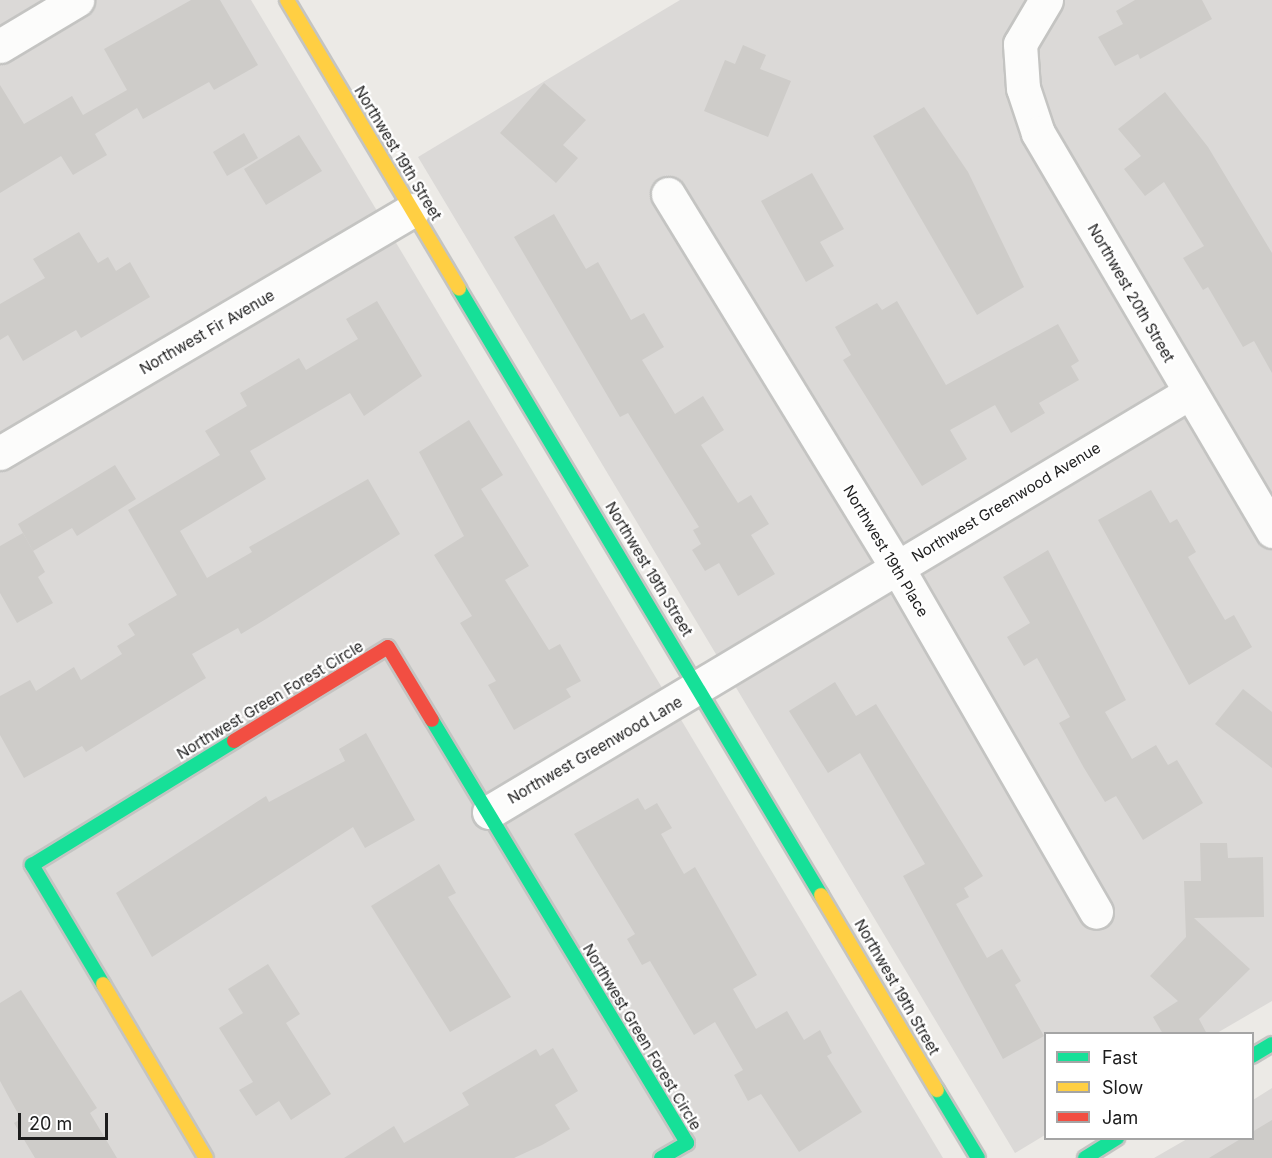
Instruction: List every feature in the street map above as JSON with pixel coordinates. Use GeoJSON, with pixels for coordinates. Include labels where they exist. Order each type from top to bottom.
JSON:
{"type":"FeatureCollection","features":[{"type":"Feature","properties":{"kind":"street"},"geometry":{"type":"LineString","coordinates":[[0,46],[77,0]]}},
{"type":"Feature","properties":{"kind":"street","name":"Northwest 19th Street"},"geometry":{"type":"LineString","coordinates":[[287,0],[702,687],[978,1158]]}},
{"type":"Feature","properties":{"kind":"street","name":"Northwest 20th Street"},"geometry":{"type":"LineString","coordinates":[[1046,0],[1020,44],[1023,88],[1038,133],[1272,531]]}},
{"type":"Feature","properties":{"kind":"street","name":"Northwest 19th Place"},"geometry":{"type":"LineString","coordinates":[[668,194],[897,567],[1096,912]]}},
{"type":"Feature","properties":{"kind":"street","name":"Northwest Fir Avenue"},"geometry":{"type":"LineString","coordinates":[[0,453],[413,210]]}},
{"type":"Feature","properties":{"kind":"street","name":"Northwest Greenwood Avenue"},"geometry":{"type":"LineString","coordinates":[[702,687],[897,567],[1189,393]]}},
{"type":"Feature","properties":{"kind":"street","name":"Northwest Green Forest Circle"},"geometry":{"type":"LineString","coordinates":[[207,1158],[32,865],[388,647],[687,1143],[661,1158]]}},
{"type":"Feature","properties":{"kind":"street","name":"Northwest Greenwood Lane"},"geometry":{"type":"LineString","coordinates":[[489,812],[702,687]]}},
{"type":"Feature","properties":{"kind":"street"},"geometry":{"type":"LineString","coordinates":[[1254,1055],[1272,1044]]}},
{"type":"Feature","properties":{"kind":"street"},"geometry":{"type":"LineString","coordinates":[[1085,1158],[1114,1140]]}},
{"type":"Feature","properties":{"kind":"shaded area"},"geometry":{"type":"Polygon","coordinates":[[[0,0],[251,0],[943,1158],[0,1158],[0,0]]]}},
{"type":"Feature","properties":{"kind":"shaded area"},"geometry":{"type":"Polygon","coordinates":[[[680,0],[1272,0],[1272,1001],[1219,1032],[1044,1032],[1044,1136],[1015,1153],[418,157],[680,0]]]}},
{"type":"Feature","properties":{"kind":"shaded area"},"geometry":{"type":"Polygon","coordinates":[[[1272,1088],[1272,1158],[1154,1158],[1185,1140],[1254,1140],[1254,1099],[1272,1088]]]}},
{"type":"Feature","properties":{"kind":"building"},"geometry":{"type":"Polygon","coordinates":[[[191,0],[220,0],[258,65],[214,90],[209,82],[143,119],[137,108],[95,134],[107,155],[73,175],[61,156],[0,193],[0,85],[24,124],[72,96],[83,115],[127,90],[104,49],[191,0]]]}},
{"type":"Feature","properties":{"kind":"building"},"geometry":{"type":"Polygon","coordinates":[[[1135,0],[1202,0],[1212,19],[1140,59],[1138,54],[1115,66],[1098,37],[1123,24],[1116,11],[1135,0]]]}},
{"type":"Feature","properties":{"kind":"building"},"geometry":{"type":"Polygon","coordinates":[[[743,45],[766,55],[760,69],[791,81],[768,137],[704,111],[725,60],[735,64],[743,45]]]}},
{"type":"Feature","properties":{"kind":"building"},"geometry":{"type":"Polygon","coordinates":[[[544,83],[586,120],[563,145],[578,158],[556,183],[500,133],[544,83]]]}},
{"type":"Feature","properties":{"kind":"building"},"geometry":{"type":"Polygon","coordinates":[[[1165,92],[1208,147],[1272,253],[1272,373],[1254,341],[1243,347],[1208,287],[1203,290],[1183,258],[1204,246],[1164,182],[1145,196],[1124,169],[1141,156],[1118,129],[1165,92]]]}},
{"type":"Feature","properties":{"kind":"building"},"geometry":{"type":"Polygon","coordinates":[[[924,107],[968,172],[1024,287],[977,315],[873,136],[924,107]]]}},
{"type":"Feature","properties":{"kind":"building"},"geometry":{"type":"Polygon","coordinates":[[[244,133],[258,158],[227,176],[213,152],[244,133]]]}},
{"type":"Feature","properties":{"kind":"building"},"geometry":{"type":"Polygon","coordinates":[[[299,135],[322,171],[266,205],[244,169],[299,135]]]}},
{"type":"Feature","properties":{"kind":"building"},"geometry":{"type":"Polygon","coordinates":[[[812,173],[844,229],[820,242],[834,266],[806,282],[761,201],[812,173]]]}},
{"type":"Feature","properties":{"kind":"building"},"geometry":{"type":"Polygon","coordinates":[[[554,214],[586,269],[598,262],[631,320],[644,313],[664,347],[642,360],[675,414],[703,396],[724,430],[701,445],[738,503],[751,495],[769,524],[751,535],[775,574],[738,596],[719,563],[705,571],[692,550],[701,544],[693,530],[699,527],[628,413],[620,417],[514,237],[554,214]]]}},
{"type":"Feature","properties":{"kind":"building"},"geometry":{"type":"Polygon","coordinates":[[[79,232],[98,263],[108,257],[116,271],[130,262],[150,297],[81,338],[76,330],[23,361],[8,335],[0,340],[0,304],[45,278],[33,259],[79,232]]]}},
{"type":"Feature","properties":{"kind":"building"},"geometry":{"type":"Polygon","coordinates":[[[377,301],[422,376],[364,416],[350,393],[250,451],[266,479],[180,531],[207,578],[252,552],[249,547],[368,479],[400,534],[241,634],[238,628],[192,654],[206,678],[86,752],[82,746],[24,778],[0,735],[0,696],[30,680],[36,691],[74,667],[81,680],[122,654],[117,646],[135,635],[128,624],[177,595],[128,510],[220,455],[205,431],[247,406],[240,393],[299,358],[306,370],[358,339],[346,319],[377,301]]]}},
{"type":"Feature","properties":{"kind":"building"},"geometry":{"type":"Polygon","coordinates":[[[897,301],[946,385],[1058,324],[1079,361],[1071,366],[1079,380],[1039,403],[1045,413],[1011,433],[995,405],[950,430],[967,459],[922,486],[843,360],[851,355],[835,327],[877,303],[882,310],[897,301]]]}},
{"type":"Feature","properties":{"kind":"building"},"geometry":{"type":"Polygon","coordinates":[[[469,420],[503,475],[481,489],[529,566],[505,580],[549,650],[560,644],[581,681],[566,689],[571,697],[514,730],[488,685],[496,681],[460,623],[472,616],[434,555],[464,536],[419,452],[469,420]]]}},
{"type":"Feature","properties":{"kind":"building"},"geometry":{"type":"Polygon","coordinates":[[[115,465],[136,499],[77,536],[72,528],[33,551],[18,524],[115,465]]]}},
{"type":"Feature","properties":{"kind":"building"},"geometry":{"type":"Polygon","coordinates":[[[1151,490],[1170,523],[1177,519],[1196,552],[1188,557],[1225,620],[1234,615],[1252,647],[1189,685],[1098,520],[1151,490]]]}},
{"type":"Feature","properties":{"kind":"building"},"geometry":{"type":"Polygon","coordinates":[[[23,533],[45,572],[38,577],[53,603],[17,623],[0,593],[0,546],[23,533]]]}},
{"type":"Feature","properties":{"kind":"building"},"geometry":{"type":"Polygon","coordinates":[[[1048,550],[1126,700],[1105,712],[1132,759],[1156,745],[1168,765],[1177,760],[1203,803],[1143,840],[1116,796],[1105,802],[1084,768],[1059,723],[1070,717],[1037,658],[1024,666],[1007,637],[1030,623],[1003,577],[1048,550]]]}},
{"type":"Feature","properties":{"kind":"building"},"geometry":{"type":"Polygon","coordinates":[[[835,682],[856,716],[876,704],[983,876],[964,888],[969,897],[956,904],[987,958],[1002,949],[1021,981],[1015,985],[1044,1036],[1003,1059],[903,876],[925,864],[860,753],[828,773],[789,711],[835,682]]]}},
{"type":"Feature","properties":{"kind":"building"},"geometry":{"type":"Polygon","coordinates":[[[1243,689],[1272,712],[1272,768],[1215,724],[1243,689]]]}},
{"type":"Feature","properties":{"kind":"building"},"geometry":{"type":"Polygon","coordinates":[[[366,733],[415,820],[365,848],[353,827],[152,957],[116,893],[266,796],[269,802],[345,761],[339,749],[366,733]]]}},
{"type":"Feature","properties":{"kind":"building"},"geometry":{"type":"Polygon","coordinates":[[[638,798],[645,810],[657,803],[672,828],[661,834],[684,874],[695,867],[757,975],[733,989],[756,1029],[787,1011],[804,1040],[820,1030],[832,1053],[827,1056],[862,1112],[799,1152],[761,1094],[748,1101],[734,1075],[743,1070],[715,1022],[694,1035],[650,961],[642,965],[627,939],[635,934],[574,834],[638,798]]]}},
{"type":"Feature","properties":{"kind":"building"},"geometry":{"type":"Polygon","coordinates":[[[1200,843],[1227,843],[1228,858],[1263,857],[1264,917],[1194,918],[1250,969],[1199,1019],[1206,1032],[1162,1032],[1153,1017],[1178,1001],[1150,976],[1186,937],[1184,881],[1201,881],[1200,843]]]}},
{"type":"Feature","properties":{"kind":"building"},"geometry":{"type":"Polygon","coordinates":[[[439,864],[456,893],[448,897],[511,997],[450,1032],[371,906],[439,864]]]}},
{"type":"Feature","properties":{"kind":"building"},"geometry":{"type":"Polygon","coordinates":[[[268,964],[300,1014],[286,1023],[331,1094],[291,1120],[279,1101],[256,1116],[239,1090],[253,1082],[219,1028],[243,1013],[228,989],[268,964]]]}},
{"type":"Feature","properties":{"kind":"building"},"geometry":{"type":"Polygon","coordinates":[[[21,990],[97,1108],[90,1113],[117,1158],[35,1158],[14,1123],[21,1119],[0,1081],[0,1003],[21,990]]]}},
{"type":"Feature","properties":{"kind":"building"},"geometry":{"type":"Polygon","coordinates":[[[553,1048],[578,1091],[555,1105],[570,1129],[542,1145],[514,1158],[344,1158],[394,1126],[404,1143],[469,1105],[462,1093],[536,1049],[540,1056],[553,1048]]]}},
{"type":"Feature","properties":{"kind":"building"},"geometry":{"type":"Polygon","coordinates":[[[1272,1120],[1272,1158],[1209,1158],[1239,1140],[1254,1140],[1254,1131],[1272,1120]]]}},
{"type":"Feature","properties":{"kind":"traffic: fast"},"geometry":{"type":"LineString","coordinates":[[459,289],[821,895]]}},
{"type":"Feature","properties":{"kind":"traffic: fast"},"geometry":{"type":"LineString","coordinates":[[432,720],[687,1143],[661,1158]]}},
{"type":"Feature","properties":{"kind":"traffic: fast"},"geometry":{"type":"LineString","coordinates":[[103,984],[32,865],[234,741]]}},
{"type":"Feature","properties":{"kind":"traffic: fast"},"geometry":{"type":"LineString","coordinates":[[1254,1055],[1272,1044]]}},
{"type":"Feature","properties":{"kind":"traffic: fast"},"geometry":{"type":"LineString","coordinates":[[937,1090],[978,1158]]}},
{"type":"Feature","properties":{"kind":"traffic: fast"},"geometry":{"type":"LineString","coordinates":[[1085,1158],[1114,1140]]}},
{"type":"Feature","properties":{"kind":"traffic: slow"},"geometry":{"type":"LineString","coordinates":[[287,0],[459,289]]}},
{"type":"Feature","properties":{"kind":"traffic: slow"},"geometry":{"type":"LineString","coordinates":[[821,895],[937,1090]]}},
{"type":"Feature","properties":{"kind":"traffic: slow"},"geometry":{"type":"LineString","coordinates":[[103,984],[206,1158]]}},
{"type":"Feature","properties":{"kind":"traffic: jam"},"geometry":{"type":"LineString","coordinates":[[234,741],[388,647],[432,720]]}}]}
